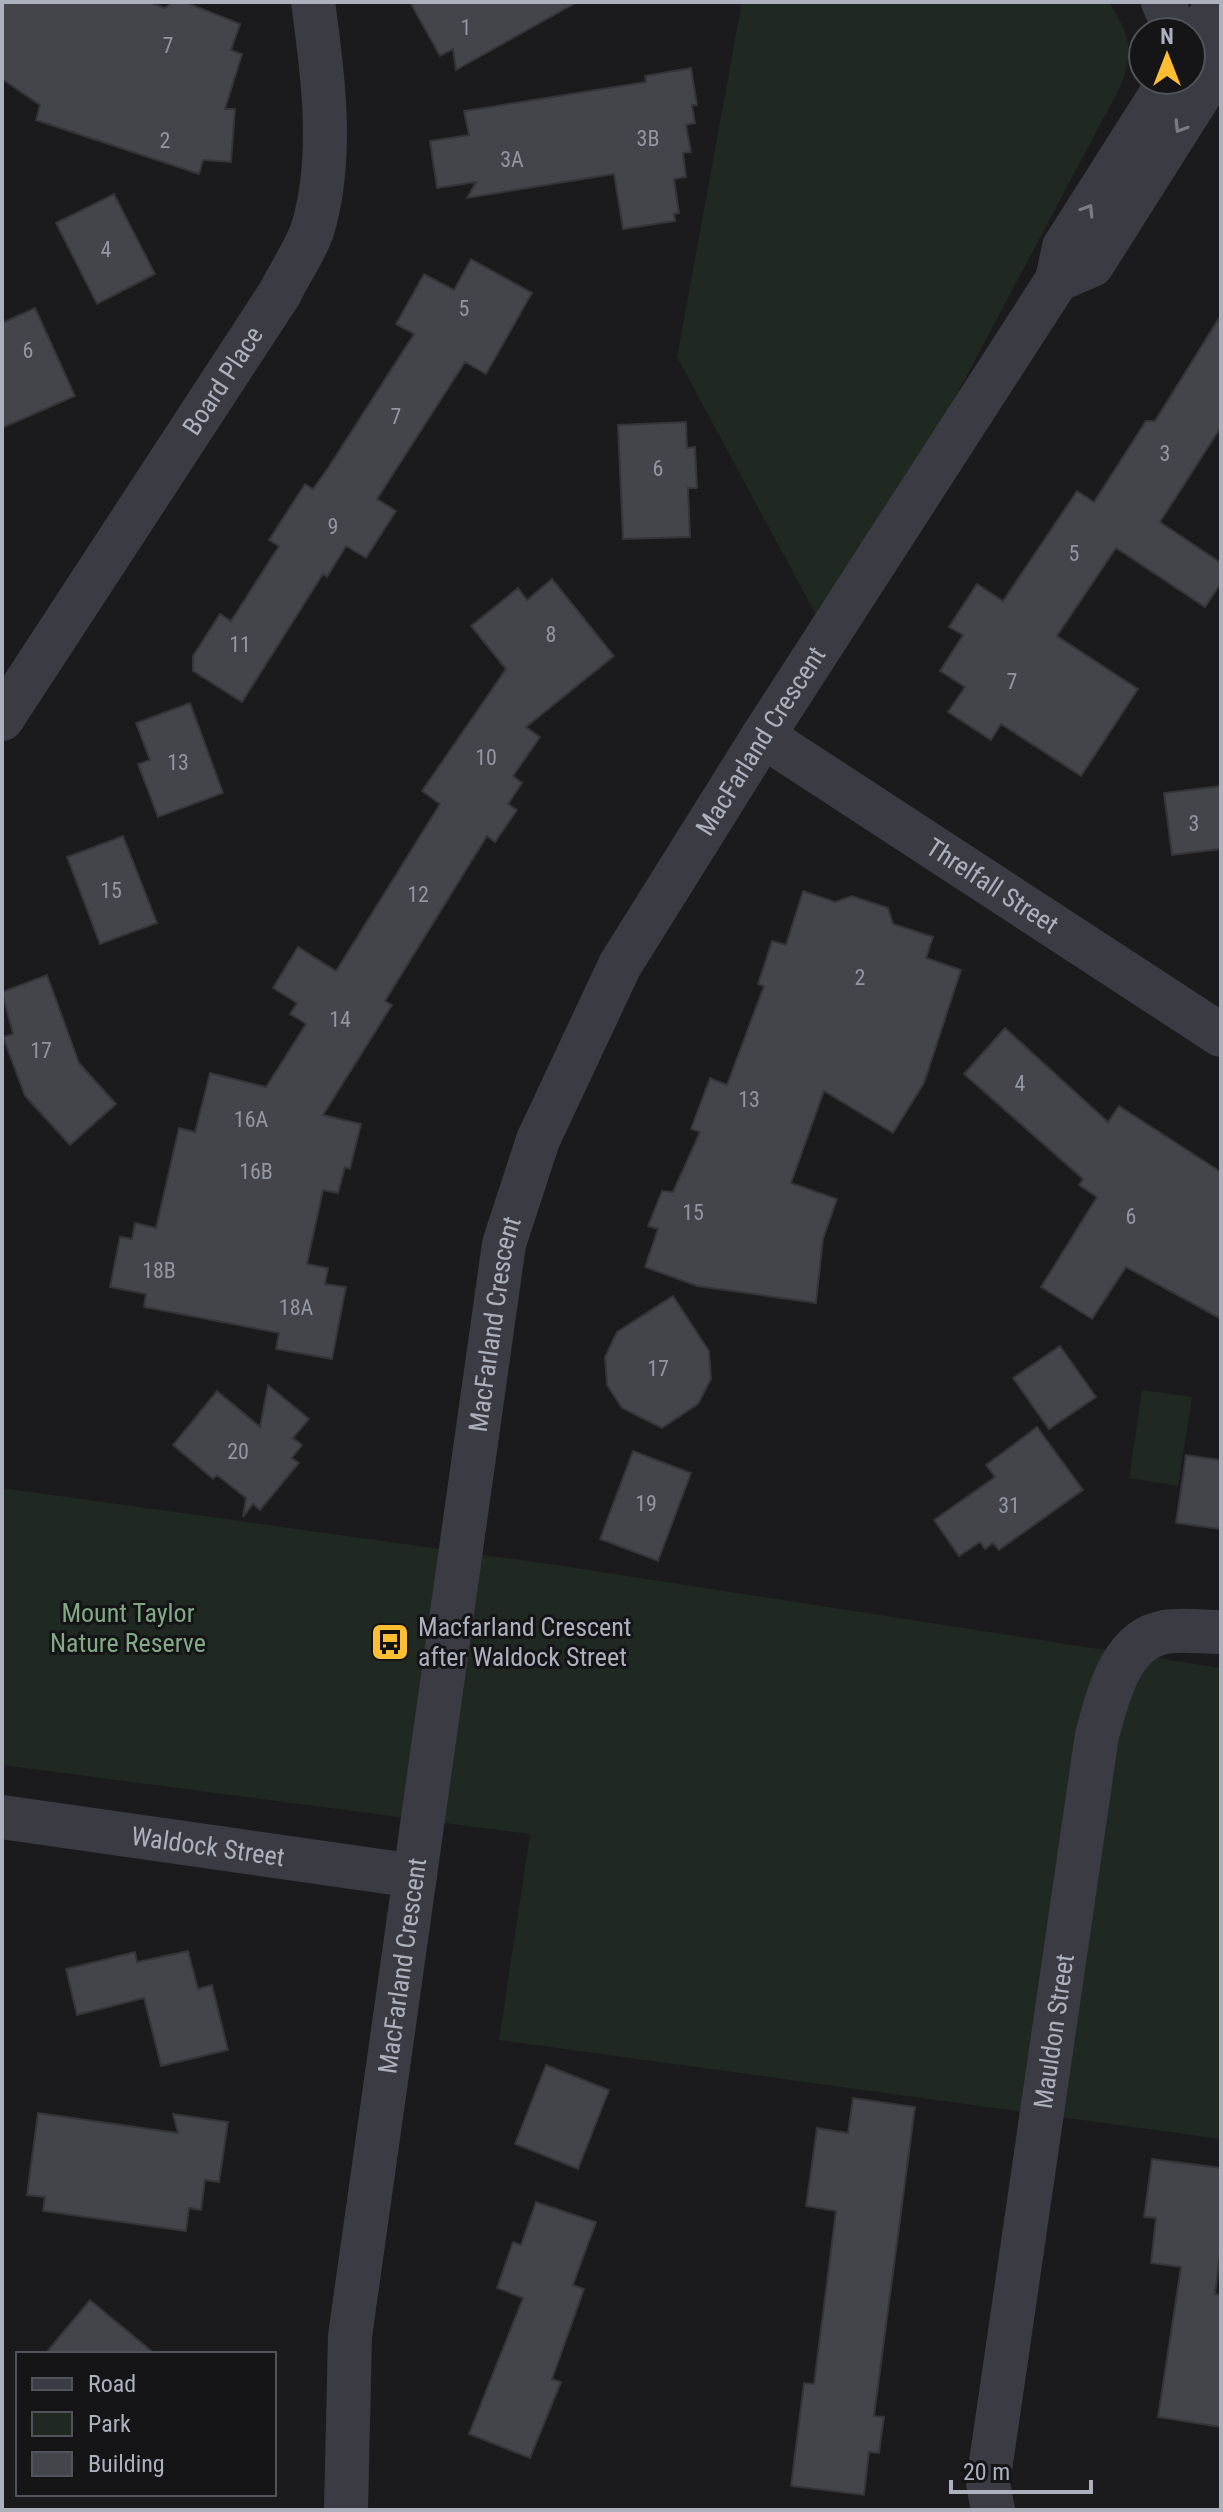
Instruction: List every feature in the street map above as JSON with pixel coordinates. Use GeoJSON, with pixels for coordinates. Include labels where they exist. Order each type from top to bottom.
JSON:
{"type":"FeatureCollection","features":[{"type":"Feature","properties":{"kind":"street","name":"Board Place"},"geometry":{"type":"LineString","coordinates":[[2,719],[280,293],[313,228],[323,157],[323,75],[313,2]]}},
{"type":"Feature","properties":{"kind":"street","name":"MacFarland Crescent"},"geometry":{"type":"LineString","coordinates":[[346,2510],[350,2336],[504,1244],[538,1140],[620,965],[763,736],[1057,280],[1064,247],[1160,96]]}},
{"type":"Feature","properties":{"kind":"street"},"geometry":{"type":"LineString","coordinates":[[1057,280],[1092,265],[1174,96]]}},
{"type":"Feature","properties":{"kind":"street","name":"Threlfall Street"},"geometry":{"type":"LineString","coordinates":[[763,736],[1221,1035]]}},
{"type":"Feature","properties":{"kind":"street","name":"Mauldon Street"},"geometry":{"type":"LineString","coordinates":[[993,2510],[988,2483],[1097,1735],[1113,1681],[1128,1654],[1163,1632],[1221,1632]]}},
{"type":"Feature","properties":{"kind":"street","name":"Waldock Street"},"geometry":{"type":"LineString","coordinates":[[2,1817],[415,1876]]}},
{"type":"Feature","properties":{"kind":"green space"},"geometry":{"type":"Polygon","coordinates":[[[742,2],[1109,2],[1127,39],[1127,64],[1119,89],[828,637],[677,357],[742,2]]]}},
{"type":"Feature","properties":{"kind":"green space"},"geometry":{"type":"Polygon","coordinates":[[[1142,1390],[1192,1397],[1178,1486],[1129,1478],[1142,1390]]]}},
{"type":"Feature","properties":{"kind":"green space","name":"Mount Taylor Nature Reserve"},"geometry":{"type":"Polygon","coordinates":[[[2,1488],[563,1566],[1221,1668],[1221,2139],[499,2040],[530,1834],[2,1765],[2,1488]]]}},
{"type":"Feature","properties":{"kind":"building"},"geometry":{"type":"Polygon","coordinates":[[[2,2],[148,2],[165,8],[173,2],[185,2],[240,24],[231,50],[242,54],[225,109],[235,109],[231,162],[203,160],[199,174],[36,120],[40,105],[2,79],[2,2]]]}},
{"type":"Feature","properties":{"kind":"building"},"geometry":{"type":"Polygon","coordinates":[[[410,2],[577,2],[456,70],[453,49],[440,56],[410,2]]]}},
{"type":"Feature","properties":{"kind":"building"},"geometry":{"type":"Polygon","coordinates":[[[691,68],[697,105],[692,105],[695,123],[686,125],[691,152],[683,153],[686,177],[674,179],[679,213],[674,214],[675,221],[623,229],[614,174],[467,198],[476,182],[437,188],[430,141],[469,135],[464,111],[646,82],[645,76],[691,68]]]}},
{"type":"Feature","properties":{"kind":"building"},"geometry":{"type":"Polygon","coordinates":[[[114,194],[155,274],[97,304],[56,223],[114,194]]]}},
{"type":"Feature","properties":{"kind":"building"},"geometry":{"type":"Polygon","coordinates":[[[471,259],[532,293],[486,374],[465,362],[377,499],[396,511],[366,558],[346,546],[327,577],[323,574],[242,702],[193,671],[193,656],[220,614],[231,621],[279,546],[269,540],[305,484],[313,489],[328,468],[414,334],[396,324],[424,274],[454,290],[471,259]]]}},
{"type":"Feature","properties":{"kind":"building"},"geometry":{"type":"Polygon","coordinates":[[[35,308],[75,396],[2,428],[2,323],[35,308]]]}},
{"type":"Feature","properties":{"kind":"building"},"geometry":{"type":"Polygon","coordinates":[[[1221,315],[1221,427],[1160,522],[1221,563],[1221,583],[1205,607],[1116,548],[1057,636],[1138,689],[1081,776],[1001,724],[991,740],[948,712],[965,687],[940,671],[963,635],[949,627],[977,584],[1003,601],[1077,491],[1094,502],[1146,421],[1155,421],[1221,315]]]}},
{"type":"Feature","properties":{"kind":"building"},"geometry":{"type":"Polygon","coordinates":[[[686,422],[687,448],[695,447],[697,488],[688,488],[690,537],[623,539],[618,425],[686,422]]]}},
{"type":"Feature","properties":{"kind":"building"},"geometry":{"type":"Polygon","coordinates":[[[552,579],[614,656],[526,727],[540,737],[513,776],[522,783],[508,804],[517,810],[495,842],[487,836],[385,1001],[392,1005],[323,1115],[361,1124],[350,1169],[345,1167],[338,1193],[323,1190],[307,1264],[328,1268],[325,1284],[346,1287],[332,1359],[276,1349],[279,1333],[144,1307],[146,1294],[110,1287],[120,1237],[132,1239],[135,1223],[156,1228],[179,1128],[195,1132],[210,1073],[266,1087],[306,1024],[290,1014],[297,1003],[273,988],[298,947],[336,971],[440,804],[422,791],[506,669],[471,626],[518,588],[527,600],[552,579]]]}},
{"type":"Feature","properties":{"kind":"building"},"geometry":{"type":"Polygon","coordinates":[[[190,703],[223,793],[158,817],[138,764],[150,760],[136,723],[190,703]]]}},
{"type":"Feature","properties":{"kind":"building"},"geometry":{"type":"Polygon","coordinates":[[[1221,786],[1221,849],[1172,855],[1164,793],[1221,786]]]}},
{"type":"Feature","properties":{"kind":"building"},"geometry":{"type":"Polygon","coordinates":[[[123,836],[157,923],[100,944],[67,857],[123,836]]]}},
{"type":"Feature","properties":{"kind":"building"},"geometry":{"type":"Polygon","coordinates":[[[803,891],[835,902],[852,896],[888,908],[893,924],[933,937],[926,958],[961,970],[924,1083],[893,1133],[824,1091],[791,1183],[837,1199],[823,1239],[816,1303],[697,1286],[645,1267],[658,1229],[648,1226],[662,1191],[673,1192],[700,1132],[691,1129],[710,1078],[727,1085],[764,986],[758,984],[772,941],[786,945],[803,891]]]}},
{"type":"Feature","properties":{"kind":"building"},"geometry":{"type":"Polygon","coordinates":[[[47,975],[79,1063],[116,1104],[70,1145],[25,1096],[3,1037],[13,1034],[2,992],[47,975]]]}},
{"type":"Feature","properties":{"kind":"building"},"geometry":{"type":"Polygon","coordinates":[[[1005,1028],[1108,1122],[1119,1106],[1221,1172],[1221,1319],[1126,1267],[1092,1319],[1041,1287],[1097,1197],[1079,1185],[1083,1179],[964,1074],[1005,1028]]]}},
{"type":"Feature","properties":{"kind":"building"},"geometry":{"type":"Polygon","coordinates":[[[673,1296],[709,1351],[711,1379],[698,1404],[662,1428],[622,1408],[607,1385],[605,1357],[617,1332],[673,1296]]]}},
{"type":"Feature","properties":{"kind":"building"},"geometry":{"type":"Polygon","coordinates":[[[1060,1346],[1096,1397],[1049,1429],[1013,1378],[1060,1346]]]}},
{"type":"Feature","properties":{"kind":"building"},"geometry":{"type":"Polygon","coordinates":[[[268,1385],[309,1419],[293,1438],[302,1445],[292,1458],[299,1463],[260,1510],[253,1504],[243,1517],[246,1498],[217,1475],[213,1479],[173,1445],[217,1391],[260,1427],[268,1385]]]}},
{"type":"Feature","properties":{"kind":"building"},"geometry":{"type":"Polygon","coordinates":[[[1037,1427],[1083,1490],[999,1550],[993,1543],[985,1549],[980,1542],[959,1556],[934,1520],[995,1477],[986,1465],[1037,1427]]]}},
{"type":"Feature","properties":{"kind":"building"},"geometry":{"type":"Polygon","coordinates":[[[633,1451],[691,1473],[658,1561],[600,1539],[633,1451]]]}},
{"type":"Feature","properties":{"kind":"building"},"geometry":{"type":"Polygon","coordinates":[[[1186,1455],[1221,1460],[1221,1529],[1176,1523],[1186,1455]]]}},
{"type":"Feature","properties":{"kind":"building"},"geometry":{"type":"Polygon","coordinates":[[[188,1951],[198,1989],[212,1985],[228,2050],[161,2066],[144,1998],[77,2015],[66,1969],[135,1952],[137,1962],[188,1951]]]}},
{"type":"Feature","properties":{"kind":"building"},"geometry":{"type":"Polygon","coordinates":[[[546,2065],[609,2090],[578,2169],[515,2144],[546,2065]]]}},
{"type":"Feature","properties":{"kind":"building"},"geometry":{"type":"Polygon","coordinates":[[[853,2098],[915,2107],[874,2416],[884,2417],[879,2453],[869,2452],[864,2495],[791,2486],[804,2383],[814,2384],[836,2211],[806,2206],[817,2128],[848,2133],[853,2098]]]}},
{"type":"Feature","properties":{"kind":"building"},"geometry":{"type":"Polygon","coordinates":[[[38,2113],[178,2133],[173,2114],[228,2122],[219,2182],[205,2180],[201,2210],[189,2208],[186,2231],[43,2211],[45,2197],[27,2195],[38,2113]]]}},
{"type":"Feature","properties":{"kind":"building"},"geometry":{"type":"Polygon","coordinates":[[[1152,2159],[1221,2168],[1221,2246],[1215,2294],[1221,2295],[1221,2427],[1158,2417],[1181,2267],[1151,2263],[1156,2218],[1144,2217],[1152,2159]]]}},
{"type":"Feature","properties":{"kind":"building"},"geometry":{"type":"Polygon","coordinates":[[[536,2202],[596,2222],[573,2285],[584,2289],[552,2379],[561,2382],[530,2458],[469,2434],[523,2298],[497,2288],[513,2242],[521,2245],[536,2202]]]}},
{"type":"Feature","properties":{"kind":"building"},"geometry":{"type":"Polygon","coordinates":[[[90,2300],[153,2352],[47,2352],[90,2300]]]}},
{"type":"Feature","properties":{"kind":"place","name":"Macfarland Crescent after Waldock Street"},"geometry":{"type":"Point","coordinates":[390,1642]}}]}
